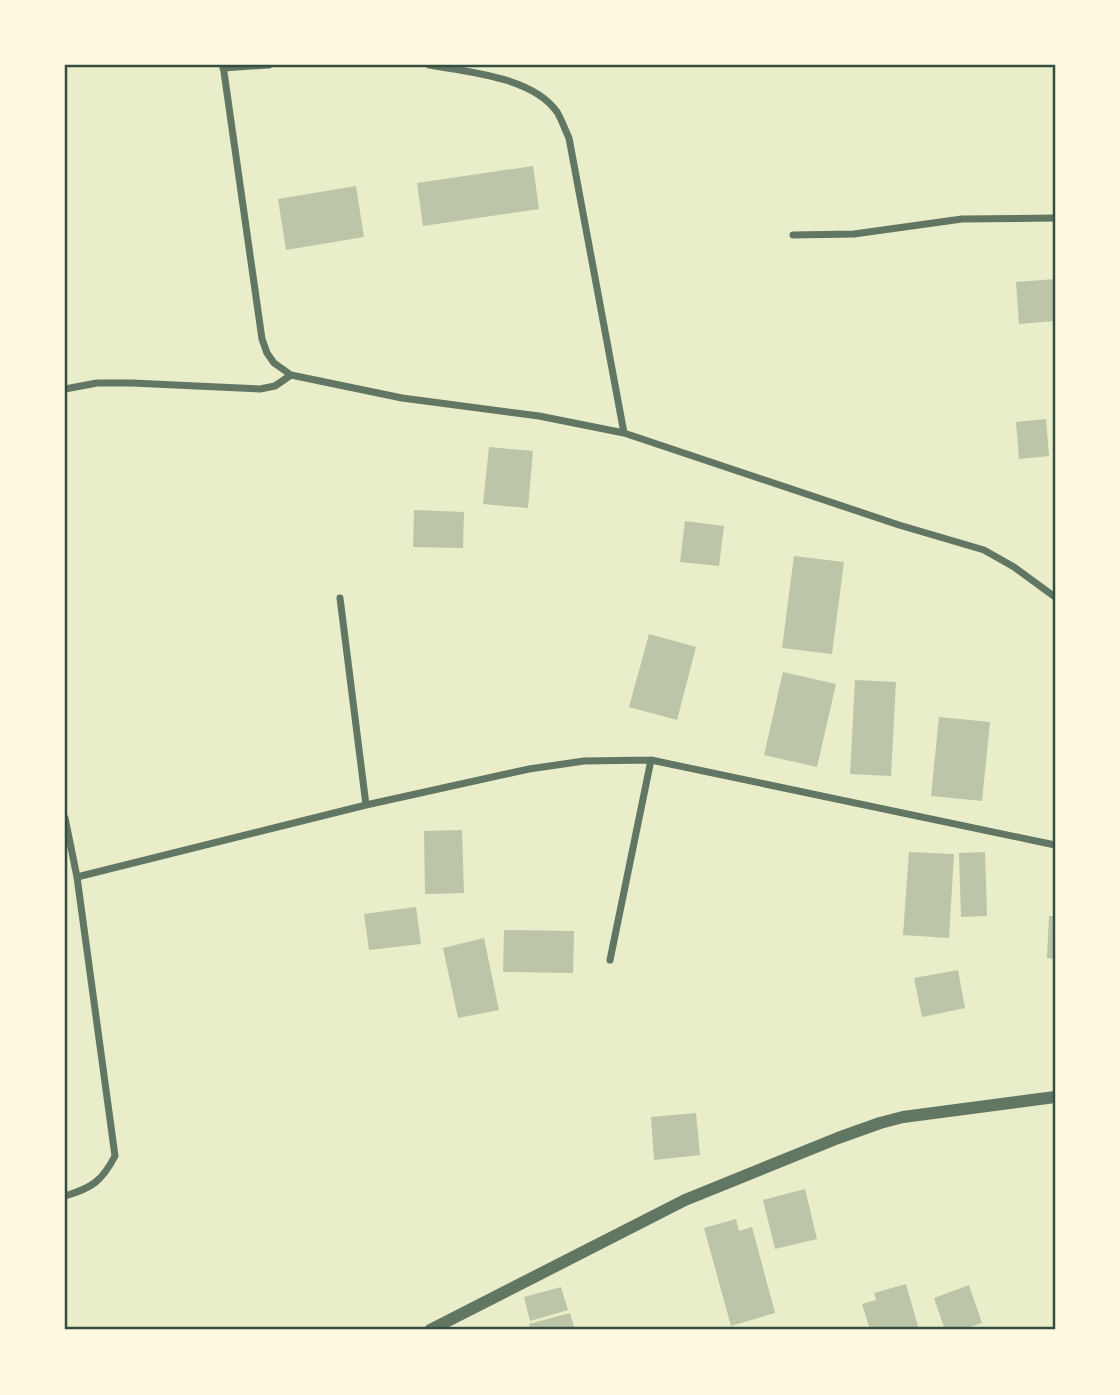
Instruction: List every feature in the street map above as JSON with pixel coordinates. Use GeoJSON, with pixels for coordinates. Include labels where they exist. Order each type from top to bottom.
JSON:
{"type":"FeatureCollection","features":[{"type":"Feature","properties":{"kind":"street"},"geometry":{"type":"LineString","coordinates":[[269,65],[223,66],[262,339],[267,354],[274,363],[292,375],[402,398],[539,416],[624,433],[900,525],[984,550],[1014,567],[1055,597]]}},
{"type":"Feature","properties":{"kind":"street"},"geometry":{"type":"LineString","coordinates":[[429,65],[510,81],[540,96],[557,111],[569,138],[624,433]]}},
{"type":"Feature","properties":{"kind":"street"},"geometry":{"type":"LineString","coordinates":[[793,235],[854,234],[962,219],[1055,218]]}},
{"type":"Feature","properties":{"kind":"street"},"geometry":{"type":"LineString","coordinates":[[65,389],[97,383],[132,383],[260,389],[275,386],[292,375]]}},
{"type":"Feature","properties":{"kind":"street"},"geometry":{"type":"LineString","coordinates":[[340,598],[366,805]]}},
{"type":"Feature","properties":{"kind":"street"},"geometry":{"type":"LineString","coordinates":[[610,960],[651,760]]}},
{"type":"Feature","properties":{"kind":"street"},"geometry":{"type":"LineString","coordinates":[[78,877],[366,805],[529,769],[584,761],[651,760],[1055,845]]}},
{"type":"Feature","properties":{"kind":"street"},"geometry":{"type":"LineString","coordinates":[[65,818],[78,877],[115,1156],[107,1172],[96,1183],[65,1196]]}},
{"type":"Feature","properties":{"kind":"street"},"geometry":{"type":"LineString","coordinates":[[430,1330],[685,1200],[838,1138],[903,1117],[1055,1097]]}},
{"type":"Feature","properties":{"kind":"building"},"geometry":{"type":"Polygon","coordinates":[[[533,166],[539,209],[423,226],[417,183],[533,166]]]}},
{"type":"Feature","properties":{"kind":"building"},"geometry":{"type":"Polygon","coordinates":[[[356,186],[364,237],[286,250],[278,199],[356,186]]]}},
{"type":"Feature","properties":{"kind":"building"},"geometry":{"type":"Polygon","coordinates":[[[1055,279],[1055,321],[1019,324],[1016,282],[1055,279]]]}},
{"type":"Feature","properties":{"kind":"building"},"geometry":{"type":"Polygon","coordinates":[[[1046,419],[1049,456],[1019,459],[1016,422],[1046,419]]]}},
{"type":"Feature","properties":{"kind":"building"},"geometry":{"type":"Polygon","coordinates":[[[489,447],[533,451],[528,508],[483,504],[489,447]]]}},
{"type":"Feature","properties":{"kind":"building"},"geometry":{"type":"Polygon","coordinates":[[[414,510],[464,512],[463,548],[413,547],[414,510]]]}},
{"type":"Feature","properties":{"kind":"building"},"geometry":{"type":"Polygon","coordinates":[[[685,521],[724,526],[719,566],[680,562],[685,521]]]}},
{"type":"Feature","properties":{"kind":"building"},"geometry":{"type":"Polygon","coordinates":[[[794,556],[844,562],[832,654],[782,648],[794,556]]]}},
{"type":"Feature","properties":{"kind":"building"},"geometry":{"type":"Polygon","coordinates":[[[649,634],[696,647],[677,720],[629,707],[649,634]]]}},
{"type":"Feature","properties":{"kind":"building"},"geometry":{"type":"Polygon","coordinates":[[[783,672],[836,684],[817,767],[764,755],[783,672]]]}},
{"type":"Feature","properties":{"kind":"building"},"geometry":{"type":"Polygon","coordinates":[[[855,680],[896,682],[891,776],[850,774],[855,680]]]}},
{"type":"Feature","properties":{"kind":"building"},"geometry":{"type":"Polygon","coordinates":[[[939,717],[990,722],[982,801],[931,796],[939,717]]]}},
{"type":"Feature","properties":{"kind":"building"},"geometry":{"type":"Polygon","coordinates":[[[462,830],[464,893],[425,894],[424,831],[462,830]]]}},
{"type":"Feature","properties":{"kind":"building"},"geometry":{"type":"Polygon","coordinates":[[[909,852],[954,854],[949,938],[903,935],[909,852]]]}},
{"type":"Feature","properties":{"kind":"building"},"geometry":{"type":"Polygon","coordinates":[[[985,852],[987,916],[961,917],[959,853],[985,852]]]}},
{"type":"Feature","properties":{"kind":"building"},"geometry":{"type":"Polygon","coordinates":[[[416,907],[421,944],[369,950],[364,914],[416,907]]]}},
{"type":"Feature","properties":{"kind":"building"},"geometry":{"type":"Polygon","coordinates":[[[1049,916],[1055,916],[1055,959],[1047,958],[1049,916]]]}},
{"type":"Feature","properties":{"kind":"building"},"geometry":{"type":"Polygon","coordinates":[[[504,930],[574,931],[573,973],[503,972],[504,930]]]}},
{"type":"Feature","properties":{"kind":"building"},"geometry":{"type":"Polygon","coordinates":[[[484,938],[499,1010],[458,1018],[443,948],[484,938]]]}},
{"type":"Feature","properties":{"kind":"building"},"geometry":{"type":"Polygon","coordinates":[[[958,970],[965,1008],[922,1017],[914,978],[958,970]]]}},
{"type":"Feature","properties":{"kind":"building"},"geometry":{"type":"Polygon","coordinates":[[[696,1113],[700,1155],[654,1160],[651,1117],[696,1113]]]}},
{"type":"Feature","properties":{"kind":"building"},"geometry":{"type":"Polygon","coordinates":[[[805,1189],[817,1239],[775,1249],[763,1200],[805,1189]]]}},
{"type":"Feature","properties":{"kind":"building"},"geometry":{"type":"Polygon","coordinates":[[[736,1219],[739,1231],[752,1227],[775,1313],[731,1326],[704,1228],[736,1219]]]}},
{"type":"Feature","properties":{"kind":"building"},"geometry":{"type":"Polygon","coordinates":[[[906,1284],[919,1330],[870,1330],[862,1304],[876,1300],[874,1293],[906,1284]]]}},
{"type":"Feature","properties":{"kind":"building"},"geometry":{"type":"Polygon","coordinates":[[[969,1285],[982,1323],[961,1330],[945,1330],[934,1298],[969,1285]]]}},
{"type":"Feature","properties":{"kind":"building"},"geometry":{"type":"Polygon","coordinates":[[[561,1287],[568,1310],[530,1321],[524,1297],[561,1287]]]}},
{"type":"Feature","properties":{"kind":"building"},"geometry":{"type":"Polygon","coordinates":[[[570,1313],[575,1330],[530,1330],[529,1324],[570,1313]]]}}]}
